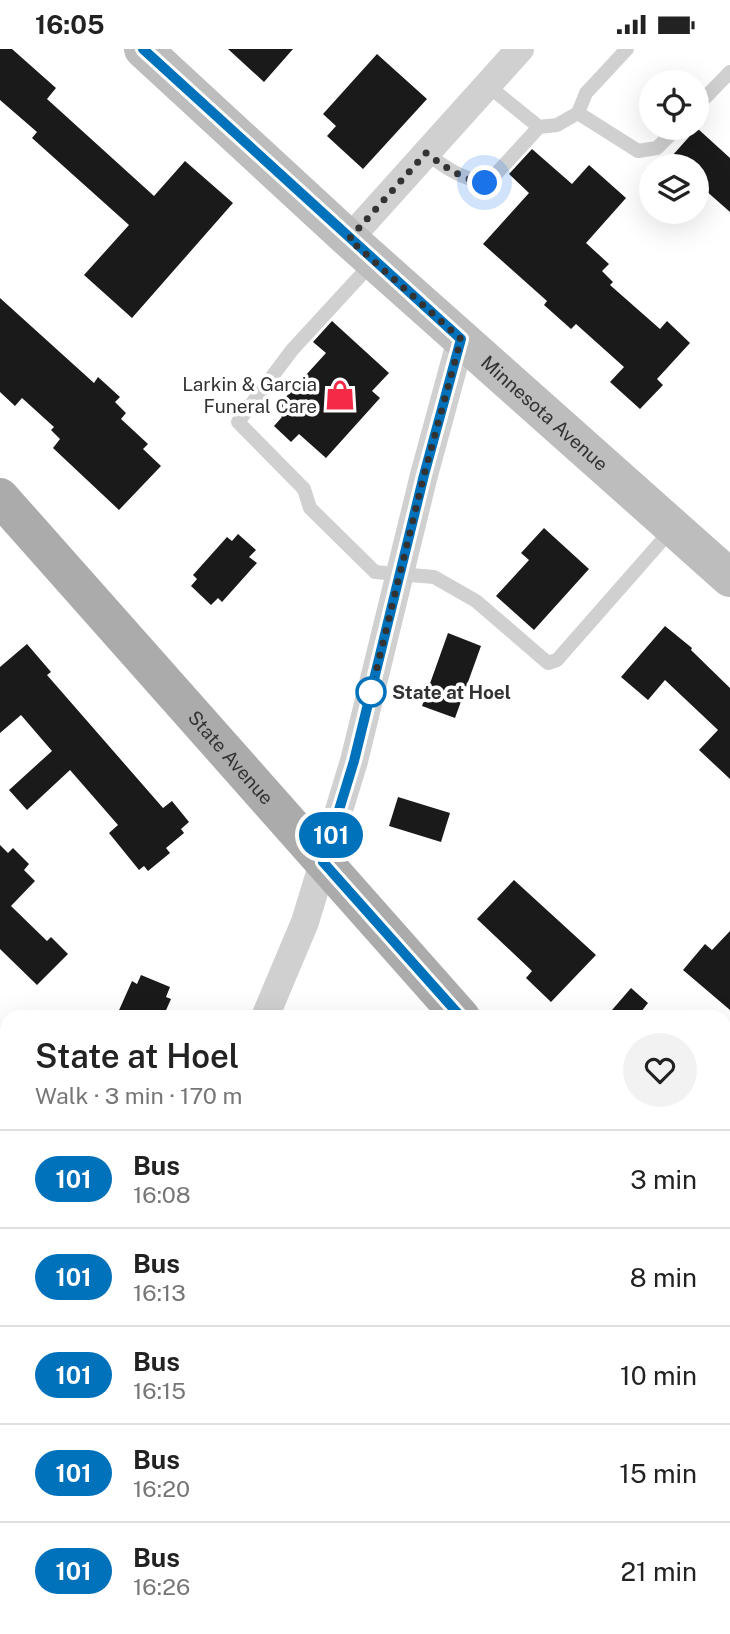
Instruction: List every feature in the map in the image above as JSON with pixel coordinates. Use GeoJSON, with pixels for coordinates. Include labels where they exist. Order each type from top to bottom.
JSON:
{"type":"FeatureCollection","features":[{"type":"Feature","properties":{"kind":"main road","name":"Minnesota Avenue"},"geometry":{"type":"LineString","coordinates":[[143,49],[361,250],[730,578]]}},
{"type":"Feature","properties":{"kind":"main road","name":"State Avenue"},"geometry":{"type":"LineString","coordinates":[[0,497],[455,1010]]}},
{"type":"Feature","properties":{"kind":"street"},"geometry":{"type":"LineString","coordinates":[[361,250],[426,153],[520,49]]}},
{"type":"Feature","properties":{"kind":"street"},"geometry":{"type":"LineString","coordinates":[[268,1010],[305,922],[354,761],[424,475],[461,339]]}},
{"type":"Feature","properties":{"kind":"lane"},"geometry":{"type":"LineString","coordinates":[[426,153],[452,173],[485,183],[539,128],[557,125],[578,113],[586,93],[627,49]]}},
{"type":"Feature","properties":{"kind":"lane"},"geometry":{"type":"LineString","coordinates":[[709,94],[730,72]]}},
{"type":"Feature","properties":{"kind":"lane"},"geometry":{"type":"LineString","coordinates":[[488,85],[539,128]]}},
{"type":"Feature","properties":{"kind":"lane"},"geometry":{"type":"LineString","coordinates":[[578,113],[638,152],[657,148],[665,140]]}},
{"type":"Feature","properties":{"kind":"lane"},"geometry":{"type":"LineString","coordinates":[[361,250],[238,422],[304,488],[310,508],[360,560],[375,572],[434,577],[476,601],[548,663],[557,660],[673,527]]}},
{"type":"Feature","properties":{"kind":"building"},"geometry":{"type":"Polygon","coordinates":[[[0,49],[12,49],[56,88],[47,99],[154,196],[185,161],[233,203],[132,318],[84,275],[129,225],[32,138],[37,132],[0,100],[0,49]]]}},
{"type":"Feature","properties":{"kind":"building"},"geometry":{"type":"Polygon","coordinates":[[[228,49],[293,49],[264,82],[228,49]]]}},
{"type":"Feature","properties":{"kind":"building"},"geometry":{"type":"Polygon","coordinates":[[[377,54],[427,99],[363,169],[327,136],[336,126],[323,114],[377,54]]]}},
{"type":"Feature","properties":{"kind":"building"},"geometry":{"type":"Polygon","coordinates":[[[709,139],[730,158],[730,212],[709,193],[709,154],[674,154],[686,140],[709,139]]]}},
{"type":"Feature","properties":{"kind":"building"},"geometry":{"type":"Polygon","coordinates":[[[532,149],[572,184],[589,165],[626,198],[586,243],[609,264],[602,271],[613,282],[610,285],[660,329],[667,321],[690,343],[657,379],[663,385],[640,409],[610,382],[624,367],[576,324],[571,329],[544,305],[547,301],[483,244],[529,193],[509,174],[532,149]]]}},
{"type":"Feature","properties":{"kind":"building"},"geometry":{"type":"Polygon","coordinates":[[[0,298],[94,383],[98,377],[120,397],[115,402],[126,413],[121,419],[148,444],[143,449],[161,466],[119,510],[53,448],[60,439],[51,430],[54,427],[22,398],[15,406],[0,392],[0,298]]]}},
{"type":"Feature","properties":{"kind":"building"},"geometry":{"type":"Polygon","coordinates":[[[332,321],[389,373],[372,391],[380,398],[326,458],[299,434],[291,442],[274,426],[282,417],[274,410],[326,353],[313,342],[332,321]]]}},
{"type":"Feature","properties":{"kind":"building"},"geometry":{"type":"Polygon","coordinates":[[[544,528],[589,569],[534,630],[496,596],[529,560],[521,553],[544,528]]]}},
{"type":"Feature","properties":{"kind":"building"},"geometry":{"type":"Polygon","coordinates":[[[238,534],[256,550],[249,557],[257,563],[222,602],[218,598],[211,605],[191,586],[197,579],[193,575],[227,537],[232,541],[238,534]]]}},
{"type":"Feature","properties":{"kind":"building"},"geometry":{"type":"Polygon","coordinates":[[[665,626],[692,648],[691,650],[730,688],[730,779],[699,750],[718,730],[665,680],[648,700],[621,677],[665,626]]]}},
{"type":"Feature","properties":{"kind":"building"},"geometry":{"type":"Polygon","coordinates":[[[448,633],[481,646],[455,718],[422,706],[448,633]]]}},
{"type":"Feature","properties":{"kind":"building"},"geometry":{"type":"Polygon","coordinates":[[[27,644],[51,672],[47,675],[163,808],[172,801],[189,822],[181,829],[184,833],[166,848],[170,853],[148,871],[144,866],[139,870],[109,833],[118,825],[70,770],[27,810],[9,790],[52,751],[21,715],[0,733],[0,667],[27,644]]]}},
{"type":"Feature","properties":{"kind":"building"},"geometry":{"type":"Polygon","coordinates":[[[398,797],[450,813],[441,842],[389,826],[398,797]]]}},
{"type":"Feature","properties":{"kind":"building"},"geometry":{"type":"Polygon","coordinates":[[[0,845],[8,853],[13,848],[29,864],[24,870],[35,881],[11,906],[47,941],[51,937],[68,954],[37,985],[0,949],[0,845]]]}},
{"type":"Feature","properties":{"kind":"building"},"geometry":{"type":"Polygon","coordinates":[[[514,880],[596,955],[551,1002],[526,978],[532,971],[477,919],[514,880]]]}},
{"type":"Feature","properties":{"kind":"building"},"geometry":{"type":"Polygon","coordinates":[[[730,931],[730,1010],[683,970],[705,944],[712,950],[730,931]]]}},
{"type":"Feature","properties":{"kind":"building"},"geometry":{"type":"Polygon","coordinates":[[[141,975],[170,987],[166,997],[171,999],[166,1010],[119,1010],[132,981],[137,984],[141,975]]]}},
{"type":"Feature","properties":{"kind":"building"},"geometry":{"type":"Polygon","coordinates":[[[631,988],[648,1003],[642,1010],[612,1010],[631,988]]]}},
{"type":"Feature","properties":{"kind":"bus line","name":"101"},"geometry":{"type":"LineString","coordinates":[[143,49],[461,339],[424,475],[354,761],[323,862],[455,1010]]}},
{"type":"Feature","properties":{"kind":"place","name":"Larkin & Garcia Funeral Care"},"geometry":{"type":"Point","coordinates":[340,395]}},
{"type":"Feature","properties":{"kind":"place","name":"State at Hoel"},"geometry":{"type":"Point","coordinates":[371,692]}},
{"type":"Feature","properties":{"kind":"route"},"geometry":{"type":"LineString","coordinates":[[371,692],[424,475],[461,339],[349,239],[426,153],[452,173],[485,183]]}}]}
